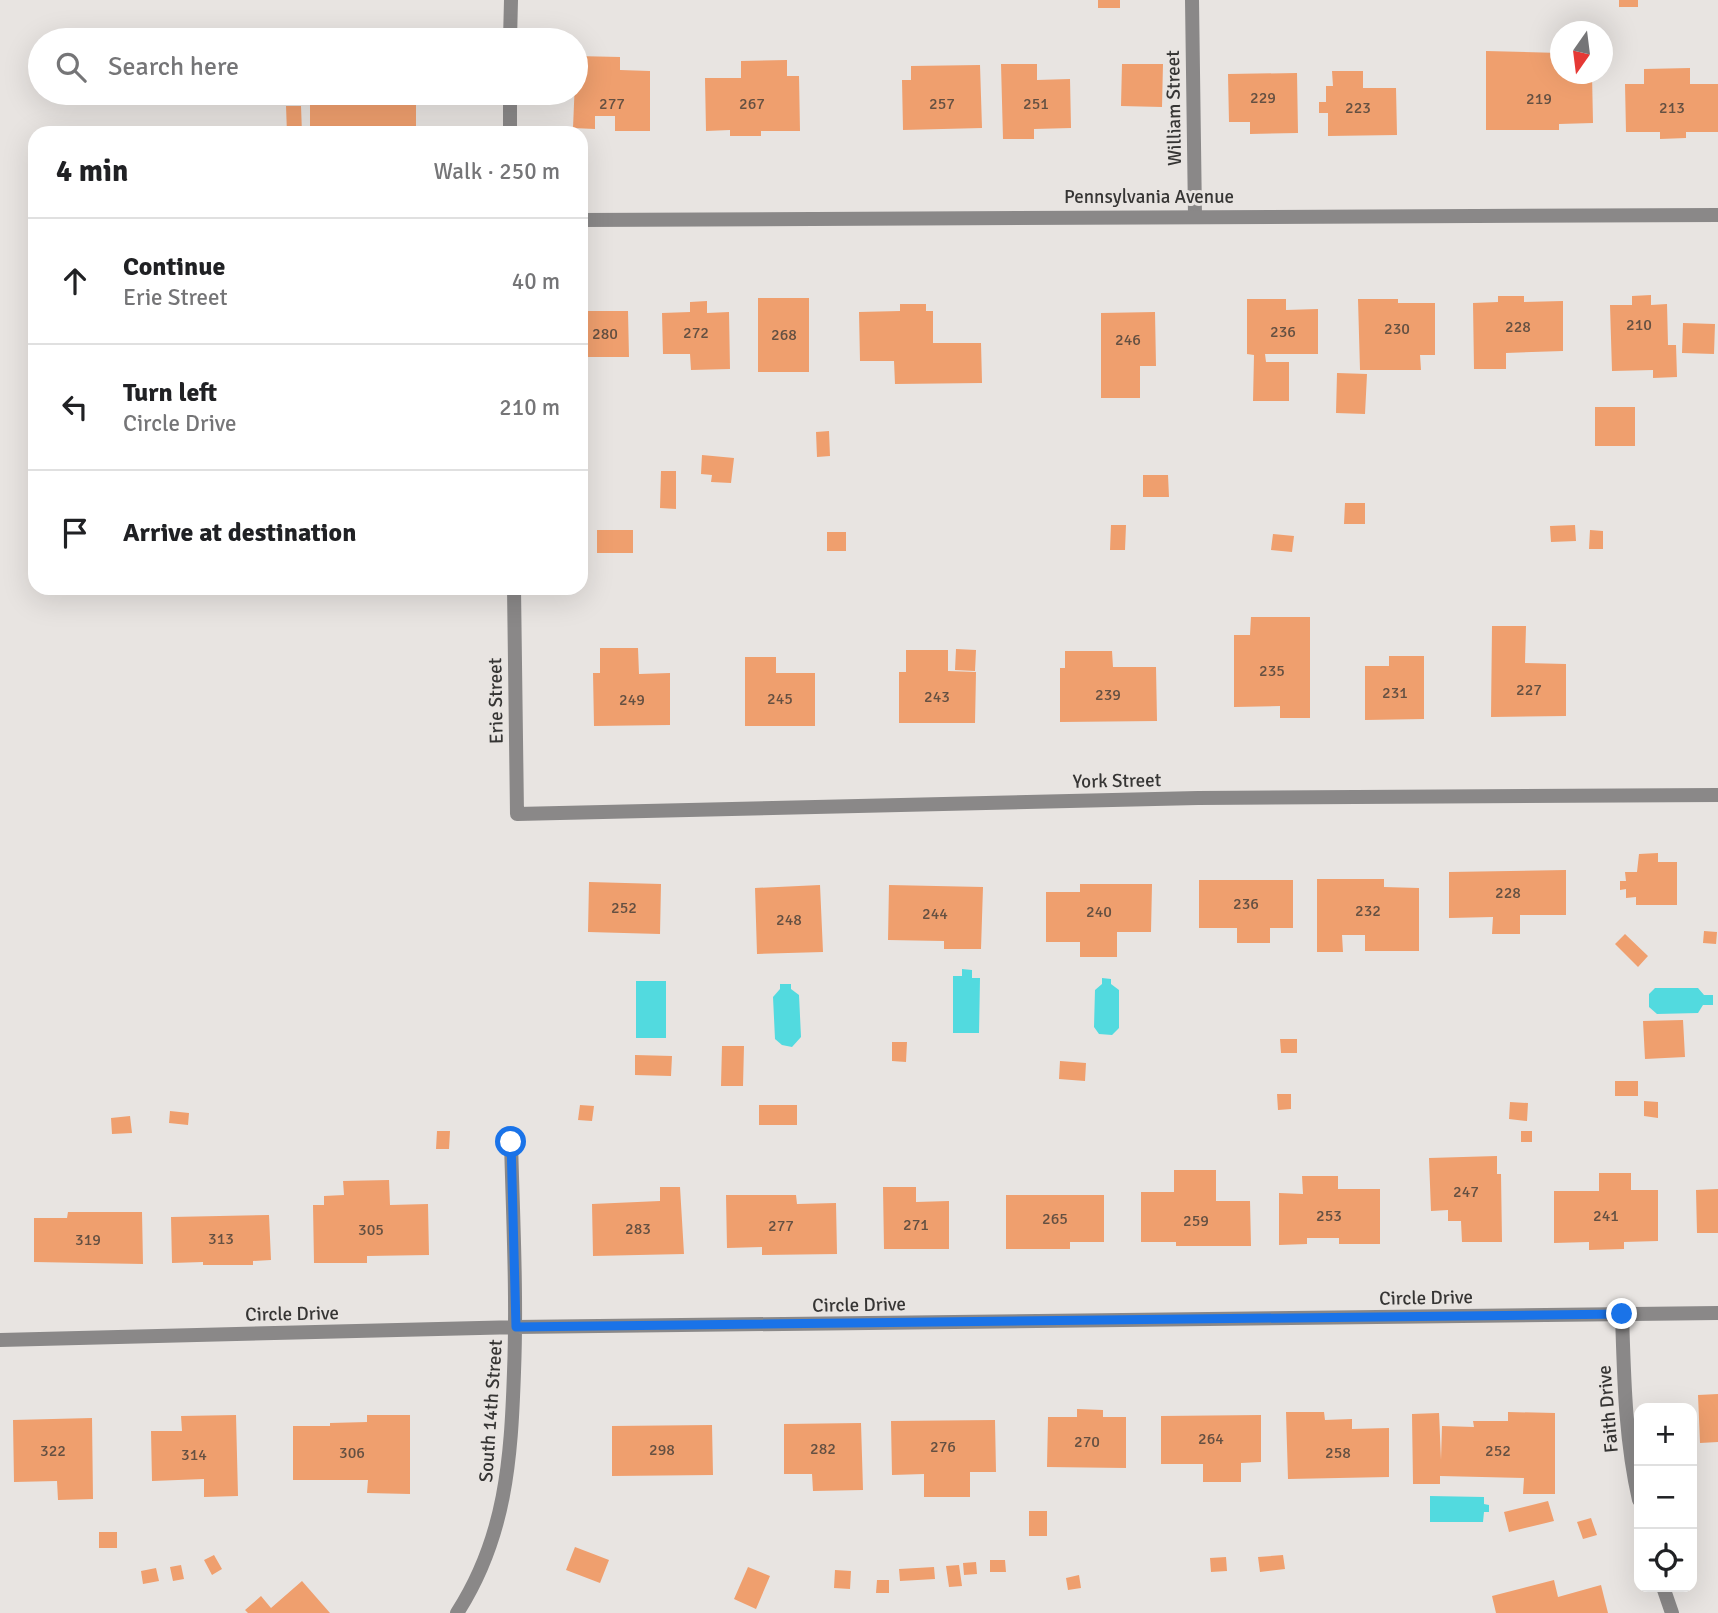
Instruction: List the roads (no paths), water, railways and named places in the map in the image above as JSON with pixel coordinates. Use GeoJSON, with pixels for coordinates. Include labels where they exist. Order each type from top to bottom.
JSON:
{"type":"FeatureCollection","features":[{"type":"Feature","properties":{"kind":"street"},"geometry":{"type":"LineString","coordinates":[[510,28],[511,0]]}},
{"type":"Feature","properties":{"kind":"street","name":"William Street"},"geometry":{"type":"LineString","coordinates":[[1192,0],[1195,216]]}},
{"type":"Feature","properties":{"kind":"street"},"geometry":{"type":"LineString","coordinates":[[510,105],[510,126]]}},
{"type":"Feature","properties":{"kind":"street","name":"Pennsylvania Avenue"},"geometry":{"type":"LineString","coordinates":[[588,220],[1718,215]]}},
{"type":"Feature","properties":{"kind":"street","name":"Erie Street"},"geometry":{"type":"LineString","coordinates":[[514,595],[517,814]]}},
{"type":"Feature","properties":{"kind":"street","name":"York Street"},"geometry":{"type":"LineString","coordinates":[[517,814],[1184,799],[1718,795]]}},
{"type":"Feature","properties":{"kind":"street"},"geometry":{"type":"LineString","coordinates":[[511,1142],[516,1327]]}},
{"type":"Feature","properties":{"kind":"street","name":"Circle Drive"},"geometry":{"type":"LineString","coordinates":[[0,1340],[516,1327],[1718,1313]]}},
{"type":"Feature","properties":{"kind":"street","name":"Faith Drive"},"geometry":{"type":"LineString","coordinates":[[1622,1314],[1624,1401],[1634,1478]]}},
{"type":"Feature","properties":{"kind":"street","name":"South 14th Street"},"geometry":{"type":"LineString","coordinates":[[457,1613],[469,1595],[494,1536],[508,1475],[516,1327]]}},
{"type":"Feature","properties":{"kind":"street"},"geometry":{"type":"LineString","coordinates":[[1665,1592],[1672,1613]]}},
{"type":"Feature","properties":{"kind":"water"},"geometry":{"type":"Polygon","coordinates":[[[962,969],[972,970],[972,978],[980,978],[979,1033],[953,1033],[953,976],[962,976],[962,969]]]}},
{"type":"Feature","properties":{"kind":"water"},"geometry":{"type":"Polygon","coordinates":[[[1102,978],[1111,979],[1111,984],[1119,990],[1119,1028],[1112,1035],[1099,1034],[1094,1027],[1095,990],[1102,984],[1102,978]]]}},
{"type":"Feature","properties":{"kind":"water"},"geometry":{"type":"Polygon","coordinates":[[[636,981],[666,981],[666,1038],[636,1038],[636,981]]]}},
{"type":"Feature","properties":{"kind":"water"},"geometry":{"type":"Polygon","coordinates":[[[780,984],[791,984],[791,989],[799,995],[801,1037],[792,1047],[782,1045],[775,1039],[773,997],[780,989],[780,984]]]}},
{"type":"Feature","properties":{"kind":"water"},"geometry":{"type":"Polygon","coordinates":[[[1655,988],[1698,988],[1704,995],[1713,995],[1713,1005],[1703,1005],[1698,1013],[1657,1014],[1649,1007],[1649,994],[1655,988]]]}},
{"type":"Feature","properties":{"kind":"water"},"geometry":{"type":"Polygon","coordinates":[[[1430,1496],[1484,1497],[1484,1504],[1489,1505],[1489,1512],[1484,1512],[1483,1522],[1430,1522],[1430,1496]]]}}]}
